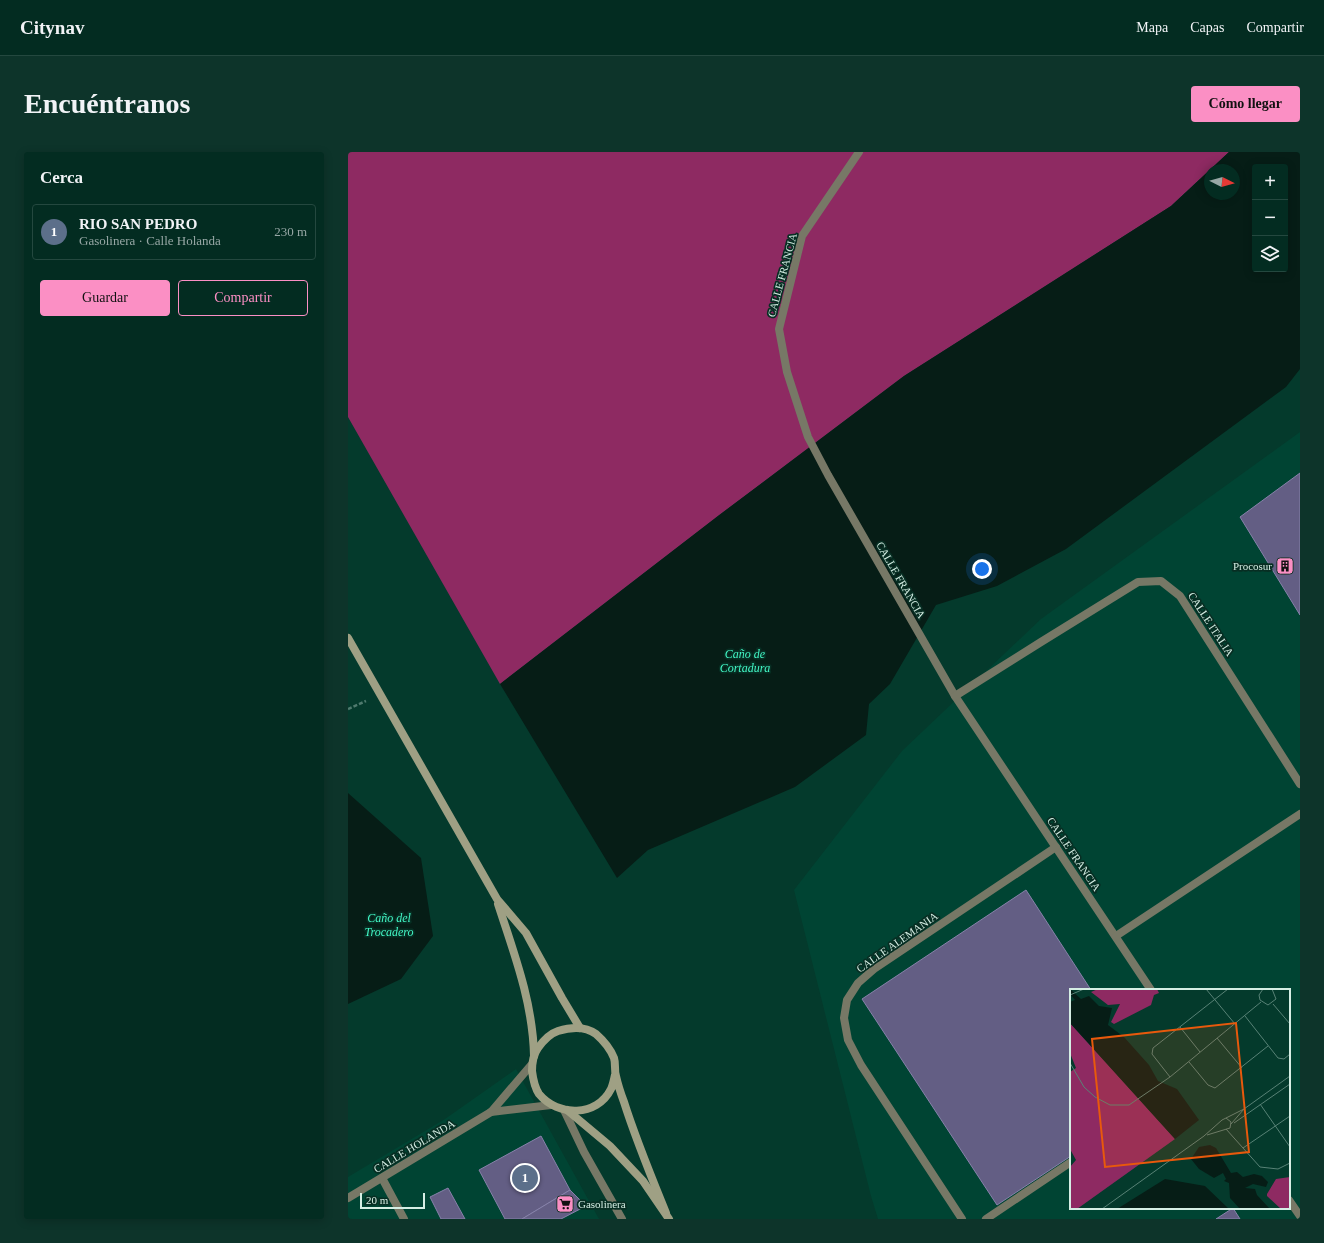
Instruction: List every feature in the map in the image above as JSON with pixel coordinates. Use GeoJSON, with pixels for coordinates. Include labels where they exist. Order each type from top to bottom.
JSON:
{"type":"FeatureCollection","features":[{"type":"Feature","properties":{"kind":"main road"},"geometry":{"type":"LineString","coordinates":[[348,638],[497,899],[526,933],[580,1028]]}},
{"type":"Feature","properties":{"kind":"main road"},"geometry":{"type":"LineString","coordinates":[[497,899],[525,990],[533,1035],[533,1062],[533,1080],[539,1094],[551,1105],[565,1110],[579,1111],[594,1107],[601,1102],[611,1089],[615,1075],[615,1059],[605,1041],[594,1032],[580,1028],[566,1028],[555,1032],[544,1040],[536,1051],[533,1062]]}},
{"type":"Feature","properties":{"kind":"main road"},"geometry":{"type":"LineString","coordinates":[[615,1075],[635,1138],[667,1216]]}},
{"type":"Feature","properties":{"kind":"main road"},"geometry":{"type":"LineString","coordinates":[[565,1110],[610,1146],[643,1181],[667,1216]]}},
{"type":"Feature","properties":{"kind":"street","name":"CALLE FRANCIA"},"geometry":{"type":"LineString","coordinates":[[859,152],[802,236],[779,329],[787,372],[808,437],[832,482],[955,696],[1150,989]]}},
{"type":"Feature","properties":{"kind":"street","name":"CALLE ITALIA"},"geometry":{"type":"LineString","coordinates":[[955,696],[1138,582],[1161,581],[1180,596],[1300,784]]}},
{"type":"Feature","properties":{"kind":"street"},"geometry":{"type":"LineString","coordinates":[[1116,936],[1300,814]]}},
{"type":"Feature","properties":{"kind":"street","name":"CALLE ALEMANIA"},"geometry":{"type":"LineString","coordinates":[[962,1219],[861,1065],[848,1040],[844,1018],[847,1000],[858,983],[874,969],[1056,847]]}},
{"type":"Feature","properties":{"kind":"street"},"geometry":{"type":"LineString","coordinates":[[491,1112],[533,1062]]}},
{"type":"Feature","properties":{"kind":"street"},"geometry":{"type":"LineString","coordinates":[[491,1112],[551,1105]]}},
{"type":"Feature","properties":{"kind":"street"},"geometry":{"type":"LineString","coordinates":[[565,1110],[584,1152],[622,1219]]}},
{"type":"Feature","properties":{"kind":"street","name":"CALLE HOLANDA"},"geometry":{"type":"LineString","coordinates":[[348,1198],[491,1112]]}},
{"type":"Feature","properties":{"kind":"street"},"geometry":{"type":"LineString","coordinates":[[986,1219],[1070,1163]]}},
{"type":"Feature","properties":{"kind":"street"},"geometry":{"type":"LineString","coordinates":[[382,1178],[404,1219]]}},
{"type":"Feature","properties":{"kind":"street"},"geometry":{"type":"LineString","coordinates":[[1290,1201],[1299,1212]]}},
{"type":"Feature","properties":{"kind":"path"},"geometry":{"type":"LineString","coordinates":[[348,709],[380,695]]}},
{"type":"Feature","properties":{"kind":"shaded area"},"geometry":{"type":"Polygon","coordinates":[[[348,152],[1229,152],[1216,164],[1204,164],[1204,175],[1171,206],[904,376],[718,516],[500,684],[348,417],[348,152]]]}},
{"type":"Feature","properties":{"kind":"shaded area"},"geometry":{"type":"Polygon","coordinates":[[[1300,432],[1300,1219],[878,1219],[794,890],[902,751],[1041,619],[1300,432]]]}},
{"type":"Feature","properties":{"kind":"shaded area"},"geometry":{"type":"Polygon","coordinates":[[[516,1069],[599,1219],[348,1219],[348,1177],[445,1119],[516,1069]]]}},
{"type":"Feature","properties":{"kind":"water","name":"Caño de Cortadura"},"geometry":{"type":"Polygon","coordinates":[[[1229,152],[1300,152],[1300,369],[1286,387],[1066,549],[997,586],[936,605],[890,684],[869,704],[866,735],[795,787],[648,850],[617,878],[500,684],[718,516],[904,376],[1171,206],[1204,175],[1204,200],[1240,200],[1240,164],[1216,164],[1229,152]]]}},
{"type":"Feature","properties":{"kind":"water","name":"Caño del Trocadero"},"geometry":{"type":"Polygon","coordinates":[[[348,793],[421,858],[433,936],[401,979],[348,1004],[348,793]]]}},
{"type":"Feature","properties":{"kind":"building","name":"Procosur"},"geometry":{"type":"Polygon","coordinates":[[[1300,473],[1300,615],[1240,517],[1300,473]]]}},
{"type":"Feature","properties":{"kind":"building"},"geometry":{"type":"Polygon","coordinates":[[[1026,890],[1090,989],[1070,989],[1070,1157],[997,1205],[862,999],[1026,890]]]}},
{"type":"Feature","properties":{"kind":"building"},"geometry":{"type":"Polygon","coordinates":[[[541,1136],[570,1190],[522,1219],[505,1219],[479,1170],[541,1136]]]}},
{"type":"Feature","properties":{"kind":"building"},"geometry":{"type":"Polygon","coordinates":[[[448,1188],[465,1219],[441,1219],[430,1197],[448,1188]]]}},
{"type":"Feature","properties":{"kind":"building","name":"Gasolinera"},"geometry":{"type":"Polygon","coordinates":[[[570,1190],[581,1201],[584,1207],[561,1219],[522,1219],[570,1190]]]}},
{"type":"Feature","properties":{"kind":"building"},"geometry":{"type":"Polygon","coordinates":[[[1234,1209],[1240,1219],[1216,1219],[1234,1209]]]}},
{"type":"Feature","properties":{"kind":"place","name":"Procosur"},"geometry":{"type":"Point","coordinates":[1285,566]}},
{"type":"Feature","properties":{"kind":"place","name":"RIO SAN PEDRO"},"geometry":{"type":"Point","coordinates":[525,1178]}},
{"type":"Feature","properties":{"kind":"place","name":"Gasolinera"},"geometry":{"type":"Point","coordinates":[565,1204]}}]}
